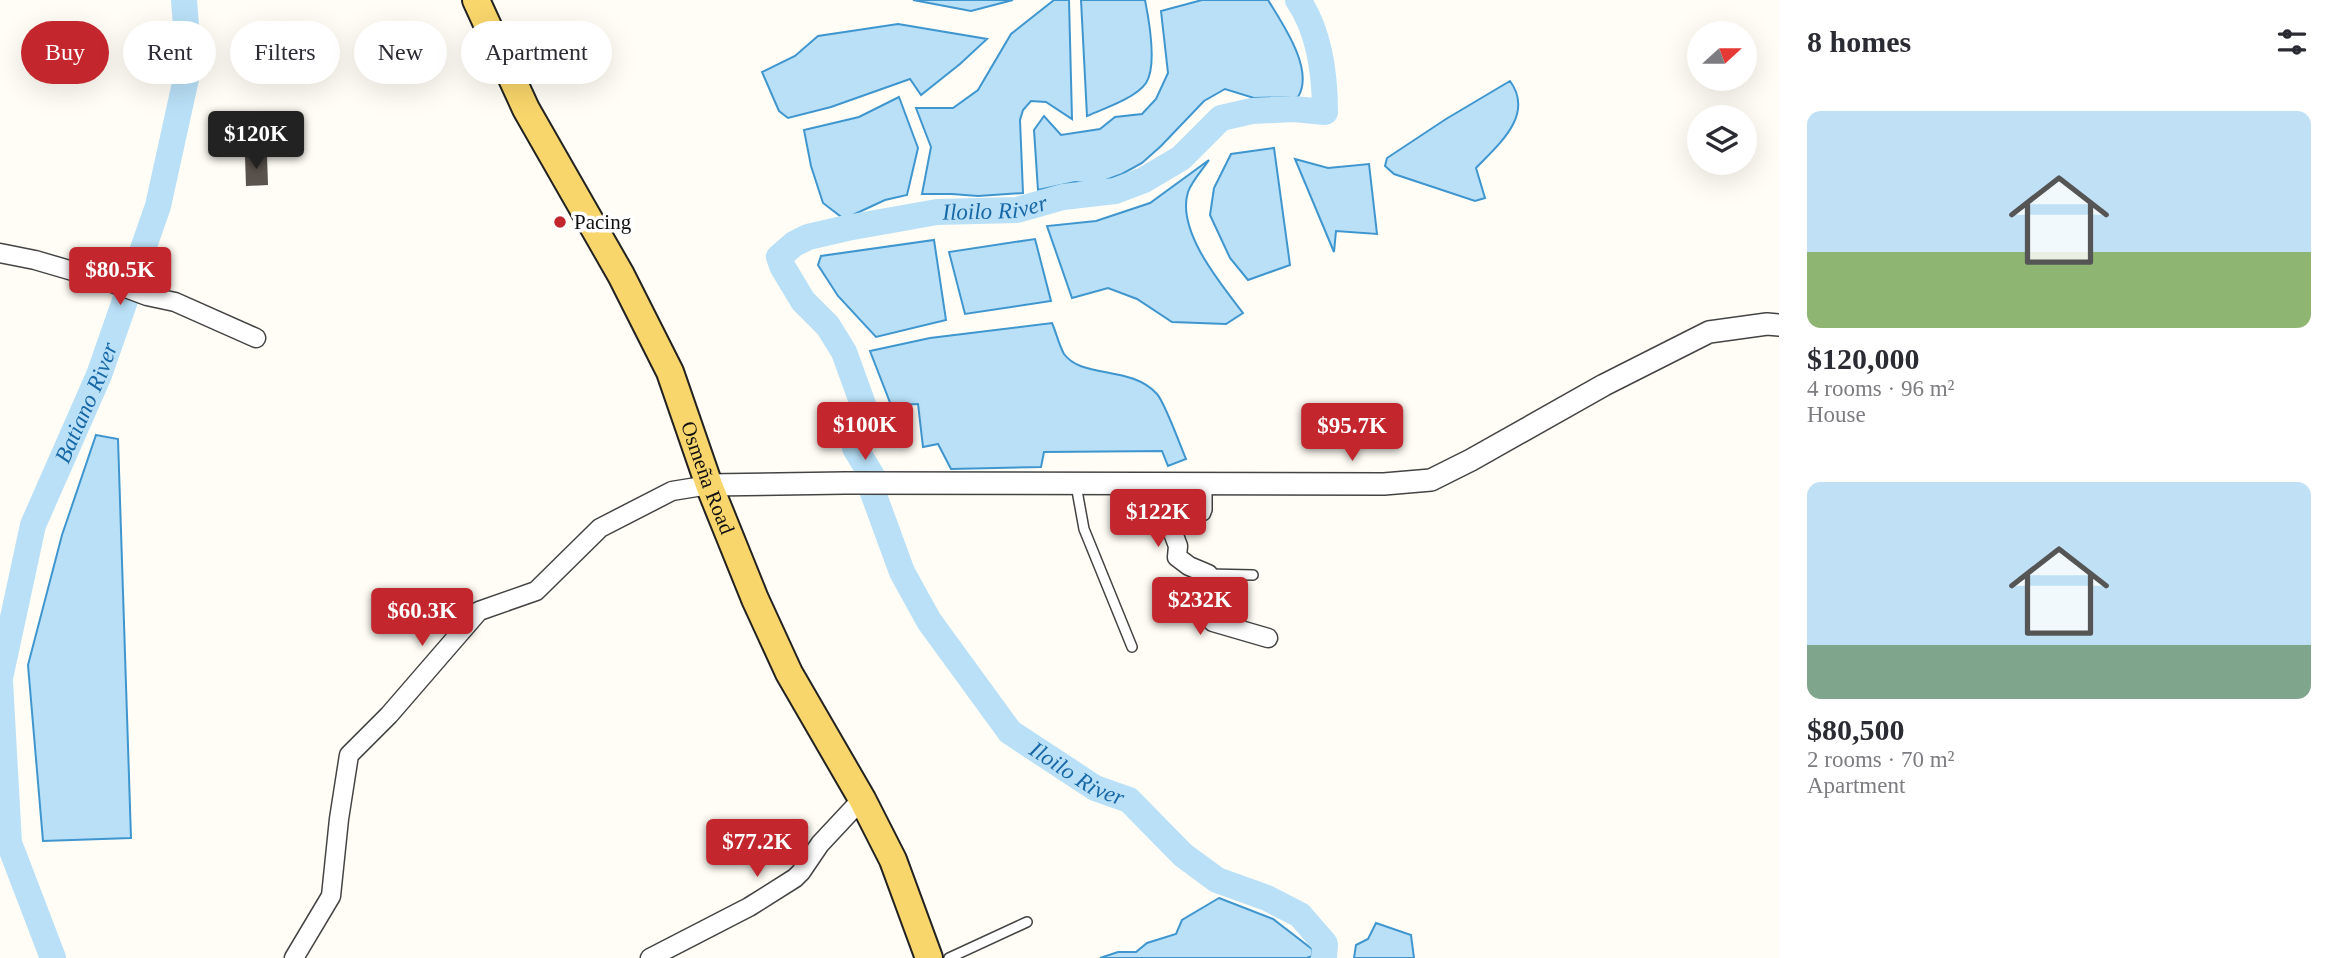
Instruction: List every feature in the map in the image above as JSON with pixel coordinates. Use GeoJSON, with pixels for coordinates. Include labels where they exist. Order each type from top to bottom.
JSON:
{"type":"FeatureCollection","features":[{"type":"Feature","properties":{"kind":"main road","name":"Osmeña Road"},"geometry":{"type":"LineString","coordinates":[[476,0],[526,109],[621,275],[670,372],[709,485],[755,599],[789,673],[862,799],[893,860],[929,958]]}},
{"type":"Feature","properties":{"kind":"street"},"geometry":{"type":"LineString","coordinates":[[0,253],[35,260],[147,296],[175,302],[256,338]]}},
{"type":"Feature","properties":{"kind":"street"},"geometry":{"type":"LineString","coordinates":[[294,958],[331,896],[349,755],[480,611],[536,591],[600,528],[672,491],[709,485],[845,483],[1384,484],[1431,480],[1604,385],[1709,332],[1767,324],[1779,326]]}},
{"type":"Feature","properties":{"kind":"street"},"geometry":{"type":"LineString","coordinates":[[1166,484],[1167,517],[1178,546],[1177,556],[1189,566],[1208,574],[1208,616],[1213,622],[1268,638]]}},
{"type":"Feature","properties":{"kind":"street"},"geometry":{"type":"LineString","coordinates":[[650,958],[748,907],[802,872],[820,844],[862,799]]}},
{"type":"Feature","properties":{"kind":"lane"},"geometry":{"type":"LineString","coordinates":[[1167,517],[1205,515],[1207,484]]}},
{"type":"Feature","properties":{"kind":"lane"},"geometry":{"type":"LineString","coordinates":[[1076,485],[1084,529],[1132,647]]}},
{"type":"Feature","properties":{"kind":"lane"},"geometry":{"type":"LineString","coordinates":[[1208,574],[1253,575]]}},
{"type":"Feature","properties":{"kind":"lane"},"geometry":{"type":"LineString","coordinates":[[949,958],[1027,922]]}},
{"type":"Feature","properties":{"kind":"water"},"geometry":{"type":"Polygon","coordinates":[[[913,0],[1013,0],[971,11],[913,0]]]}},
{"type":"Feature","properties":{"kind":"water"},"geometry":{"type":"Polygon","coordinates":[[[1054,0],[1069,0],[1072,119],[1046,102],[1031,101],[1023,110],[1020,120],[1023,193],[978,196],[922,194],[931,147],[916,108],[953,108],[978,90],[1011,34],[1054,0]]]}},
{"type":"Feature","properties":{"kind":"water"},"geometry":{"type":"Polygon","coordinates":[[[1081,0],[1145,0],[1151,43],[1151,66],[1146,83],[1119,103],[1087,116],[1081,0]]]}},
{"type":"Feature","properties":{"kind":"water"},"geometry":{"type":"Polygon","coordinates":[[[1202,0],[1268,0],[1300,61],[1302,86],[1298,97],[1254,98],[1225,89],[1204,101],[1142,163],[1122,174],[1095,184],[1075,182],[1038,190],[1034,130],[1044,116],[1061,135],[1100,129],[1115,117],[1142,114],[1156,99],[1168,73],[1161,11],[1202,0]]]}},
{"type":"Feature","properties":{"kind":"water"},"geometry":{"type":"Polygon","coordinates":[[[898,24],[987,39],[921,95],[910,79],[831,107],[788,118],[779,111],[762,72],[795,56],[818,36],[898,24]]]}},
{"type":"Feature","properties":{"kind":"water"},"geometry":{"type":"Polygon","coordinates":[[[1510,81],[1517,94],[1516,117],[1511,129],[1476,168],[1485,198],[1475,201],[1394,174],[1385,166],[1387,158],[1510,81]]]}},
{"type":"Feature","properties":{"kind":"water"},"geometry":{"type":"Polygon","coordinates":[[[899,97],[918,148],[907,195],[885,200],[844,219],[823,203],[811,166],[804,130],[859,117],[899,97]]]}},
{"type":"Feature","properties":{"kind":"water"},"geometry":{"type":"Polygon","coordinates":[[[1274,148],[1290,265],[1248,280],[1230,258],[1210,215],[1214,188],[1231,154],[1274,148]]]}},
{"type":"Feature","properties":{"kind":"water"},"geometry":{"type":"Polygon","coordinates":[[[1295,159],[1328,168],[1369,164],[1377,234],[1336,231],[1334,252],[1295,159]]]}},
{"type":"Feature","properties":{"kind":"water"},"geometry":{"type":"Polygon","coordinates":[[[1209,160],[1188,192],[1188,223],[1203,256],[1243,313],[1226,324],[1172,322],[1137,299],[1108,288],[1072,298],[1047,226],[1096,221],[1150,203],[1209,160]]]}},
{"type":"Feature","properties":{"kind":"water"},"geometry":{"type":"Polygon","coordinates":[[[1035,239],[1051,301],[965,314],[949,252],[1035,239]]]}},
{"type":"Feature","properties":{"kind":"water"},"geometry":{"type":"Polygon","coordinates":[[[934,240],[946,320],[876,337],[838,296],[818,265],[821,256],[934,240]]]}},
{"type":"Feature","properties":{"kind":"water"},"geometry":{"type":"Polygon","coordinates":[[[1052,323],[1064,354],[1072,362],[1082,367],[1134,379],[1157,394],[1186,459],[1168,466],[1162,451],[1044,452],[1041,467],[951,469],[938,444],[923,447],[918,404],[891,405],[870,351],[930,338],[1052,323]]]}},
{"type":"Feature","properties":{"kind":"water"},"geometry":{"type":"Polygon","coordinates":[[[96,435],[118,439],[131,838],[43,841],[28,665],[62,535],[96,435]]]}},
{"type":"Feature","properties":{"kind":"water"},"geometry":{"type":"Polygon","coordinates":[[[1219,898],[1273,919],[1312,949],[1312,956],[1100,958],[1118,952],[1136,952],[1147,943],[1176,934],[1182,920],[1219,898]]]}},
{"type":"Feature","properties":{"kind":"water"},"geometry":{"type":"Polygon","coordinates":[[[1376,923],[1411,935],[1414,958],[1354,958],[1356,945],[1368,939],[1376,923]]]}},
{"type":"Feature","properties":{"kind":"building"},"geometry":{"type":"Polygon","coordinates":[[[245,156],[267,156],[268,185],[246,186],[245,156]]]}},
{"type":"Feature","properties":{"kind":"waterway","name":"Batiano River"},"geometry":{"type":"LineString","coordinates":[[0,678],[33,525],[99,375],[158,206],[189,65],[184,0]]}},
{"type":"Feature","properties":{"kind":"waterway","name":"Iloilo River"},"geometry":{"type":"LineString","coordinates":[[872,476],[855,448],[857,432],[864,422],[865,410],[844,352],[828,326],[803,301],[779,257],[794,244],[808,237],[847,228],[937,212],[1017,210],[1063,197],[1115,191],[1144,180],[1181,158],[1221,118],[1252,111],[1293,109],[1325,112],[1324,83],[1316,39],[1298,0]]}},
{"type":"Feature","properties":{"kind":"waterway","name":"Iloilo River"},"geometry":{"type":"LineString","coordinates":[[872,490],[902,572],[929,621],[1010,732],[1095,788],[1129,800],[1183,855],[1217,880],[1267,898],[1300,915],[1325,944],[1324,958]]}},
{"type":"Feature","properties":{"kind":"waterway","name":"Batiano River"},"geometry":{"type":"LineString","coordinates":[[0,681],[9,843],[53,958]]}},
{"type":"Feature","properties":{"kind":"place","name":"Pacing"},"geometry":{"type":"Point","coordinates":[560,222]}}]}
